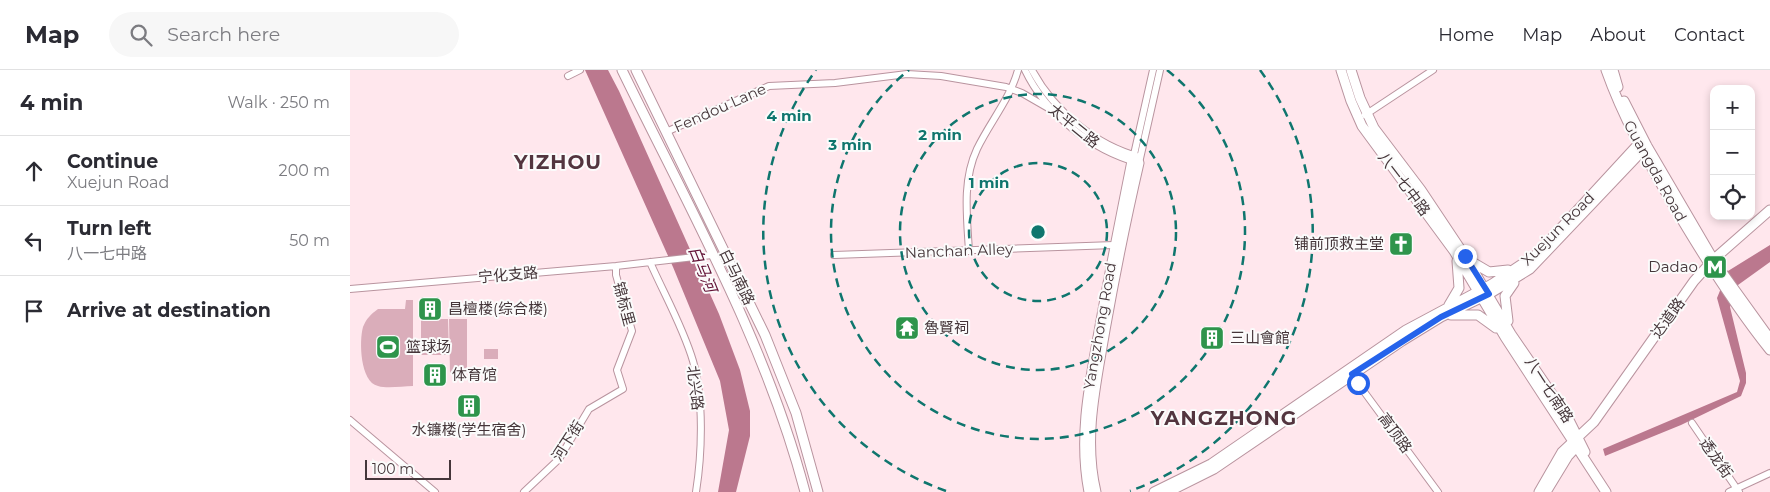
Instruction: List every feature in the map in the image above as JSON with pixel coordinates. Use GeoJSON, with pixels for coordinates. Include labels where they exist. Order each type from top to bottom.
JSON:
{"type":"FeatureCollection","features":[{"type":"Feature","properties":{"kind":"main road"},"geometry":{"type":"LineString","coordinates":[[622,70],[746,323],[769,376],[785,420],[805,492]]}},
{"type":"Feature","properties":{"kind":"main road","name":"白马南路"},"geometry":{"type":"LineString","coordinates":[[636,70],[767,340],[796,413],[818,492]]}},
{"type":"Feature","properties":{"kind":"main road","name":"八一七中路"},"geometry":{"type":"LineString","coordinates":[[1342,70],[1362,116],[1484,293]]}},
{"type":"Feature","properties":{"kind":"main road","name":"八一七中路"},"geometry":{"type":"LineString","coordinates":[[1351,70],[1362,116],[1465,256],[1484,293]]}},
{"type":"Feature","properties":{"kind":"main road","name":"Guangda Road"},"geometry":{"type":"LineString","coordinates":[[1606,70],[1642,146],[1712,265],[1769,346]]}},
{"type":"Feature","properties":{"kind":"main road","name":"Guangda Road"},"geometry":{"type":"LineString","coordinates":[[1613,70],[1642,146]]}},
{"type":"Feature","properties":{"kind":"main road","name":"Xuejun Road"},"geometry":{"type":"LineString","coordinates":[[1168,492],[1218,466],[1352,374],[1441,317],[1522,270],[1642,146]]}},
{"type":"Feature","properties":{"kind":"main road","name":"Yangzhong Road"},"geometry":{"type":"LineString","coordinates":[[1089,492],[1084,461],[1085,412],[1114,245],[1136,159]]}},
{"type":"Feature","properties":{"kind":"main road","name":"Yangzhong Road"},"geometry":{"type":"LineString","coordinates":[[1096,492],[1092,463],[1093,403],[1136,159]]}},
{"type":"Feature","properties":{"kind":"main road"},"geometry":{"type":"LineString","coordinates":[[1539,492],[1562,452],[1597,425],[1712,265],[1770,210]]}},
{"type":"Feature","properties":{"kind":"main road"},"geometry":{"type":"LineString","coordinates":[[1712,265],[1770,215]]}},
{"type":"Feature","properties":{"kind":"main road"},"geometry":{"type":"LineString","coordinates":[[1448,307],[1459,288],[1459,273],[1454,251]]}},
{"type":"Feature","properties":{"kind":"main road"},"geometry":{"type":"LineString","coordinates":[[1465,256],[1489,272],[1500,273],[1522,270]]}},
{"type":"Feature","properties":{"kind":"main road"},"geometry":{"type":"LineString","coordinates":[[1508,336],[1504,296],[1522,270]]}},
{"type":"Feature","properties":{"kind":"main road","name":"Xuejun Road"},"geometry":{"type":"LineString","coordinates":[[1154,492],[1211,464],[1406,330],[1448,307],[1484,293]]}},
{"type":"Feature","properties":{"kind":"main road","name":"八一七南路"},"geometry":{"type":"LineString","coordinates":[[1484,293],[1508,336],[1612,492]]}},
{"type":"Feature","properties":{"kind":"main road"},"geometry":{"type":"LineString","coordinates":[[1441,317],[1478,315],[1487,319],[1508,336]]}},
{"type":"Feature","properties":{"kind":"main road"},"geometry":{"type":"LineString","coordinates":[[1546,492],[1577,442]]}},
{"type":"Feature","properties":{"kind":"main road","name":"八一七南路"},"geometry":{"type":"LineString","coordinates":[[1577,442],[1606,492]]}},
{"type":"Feature","properties":{"kind":"street"},"geometry":{"type":"LineString","coordinates":[[568,76],[580,70]]}},
{"type":"Feature","properties":{"kind":"street"},"geometry":{"type":"LineString","coordinates":[[969,251],[966,199],[970,170],[978,147],[1012,88],[1018,70]]}},
{"type":"Feature","properties":{"kind":"street","name":"太平二路"},"geometry":{"type":"LineString","coordinates":[[1025,70],[1036,90],[1055,112],[1100,147],[1136,159]]}},
{"type":"Feature","properties":{"kind":"street","name":"太平二路"},"geometry":{"type":"LineString","coordinates":[[1032,70],[1048,94],[1071,119],[1105,143],[1136,159]]}},
{"type":"Feature","properties":{"kind":"street"},"geometry":{"type":"LineString","coordinates":[[1136,159],[1153,70]]}},
{"type":"Feature","properties":{"kind":"street"},"geometry":{"type":"LineString","coordinates":[[1136,159],[1160,70]]}},
{"type":"Feature","properties":{"kind":"street"},"geometry":{"type":"LineString","coordinates":[[1362,116],[1433,70]]}},
{"type":"Feature","properties":{"kind":"street","name":"Fendou Lane"},"geometry":{"type":"LineString","coordinates":[[666,132],[771,85],[835,83],[914,74],[963,79],[1012,88],[1055,112]]}},
{"type":"Feature","properties":{"kind":"street","name":"Nanchan Alley"},"geometry":{"type":"LineString","coordinates":[[834,255],[1114,245]]}},
{"type":"Feature","properties":{"kind":"street","name":"宁化支路"},"geometry":{"type":"LineString","coordinates":[[350,289],[616,266],[712,254]]}},
{"type":"Feature","properties":{"kind":"street","name":"北兴路"},"geometry":{"type":"LineString","coordinates":[[650,262],[690,353],[695,370],[700,436],[696,492]]}},
{"type":"Feature","properties":{"kind":"street","name":"锦标里"},"geometry":{"type":"LineString","coordinates":[[589,409],[623,389],[617,370],[632,331],[616,275],[616,266]]}},
{"type":"Feature","properties":{"kind":"street","name":"高顶路"},"geometry":{"type":"LineString","coordinates":[[1352,374],[1438,492]]}},
{"type":"Feature","properties":{"kind":"street","name":"河下街"},"geometry":{"type":"LineString","coordinates":[[524,492],[558,459],[589,409]]}},
{"type":"Feature","properties":{"kind":"street"},"geometry":{"type":"LineString","coordinates":[[350,420],[435,492]]}},
{"type":"Feature","properties":{"kind":"street","name":"透龙街"},"geometry":{"type":"LineString","coordinates":[[1692,423],[1738,490]]}},
{"type":"Feature","properties":{"kind":"street"},"geometry":{"type":"LineString","coordinates":[[1728,492],[1738,490],[1770,473]]}},
{"type":"Feature","properties":{"kind":"shaded area"},"geometry":{"type":"Polygon","coordinates":[[[585,70],[608,70],[619,91],[719,314],[740,370],[750,411],[750,436],[736,492],[718,492],[729,430],[720,381],[673,267],[585,70]]]}},
{"type":"Feature","properties":{"kind":"shaded area"},"geometry":{"type":"Polygon","coordinates":[[[1770,245],[1770,262],[1738,285],[1730,307],[1746,373],[1746,383],[1741,396],[1681,425],[1605,456],[1603,449],[1737,392],[1740,381],[1717,298],[1728,271],[1770,245]]]}},
{"type":"Feature","properties":{"kind":"shaded area"},"geometry":{"type":"Polygon","coordinates":[[[406,300],[413,300],[413,386],[378,386],[367,377],[364,369],[361,351],[363,327],[369,317],[378,309],[405,309],[406,300]]]}},
{"type":"Feature","properties":{"kind":"shaded area"},"geometry":{"type":"Polygon","coordinates":[[[421,319],[448,319],[449,355],[421,355],[421,319]]]}},
{"type":"Feature","properties":{"kind":"shaded area"},"geometry":{"type":"Polygon","coordinates":[[[449,319],[467,319],[467,373],[450,373],[449,319]]]}},
{"type":"Feature","properties":{"kind":"shaded area"},"geometry":{"type":"Polygon","coordinates":[[[484,349],[498,349],[498,359],[484,359],[484,349]]]}},
{"type":"Feature","properties":{"kind":"place","name":"铺前顶救主堂"},"geometry":{"type":"Point","coordinates":[1401,244]}},
{"type":"Feature","properties":{"kind":"place","name":"Dadao"},"geometry":{"type":"Point","coordinates":[1715,267]}},
{"type":"Feature","properties":{"kind":"place","name":"昌檀楼(综合楼)"},"geometry":{"type":"Point","coordinates":[430,309]}},
{"type":"Feature","properties":{"kind":"place","name":"魯賢祠"},"geometry":{"type":"Point","coordinates":[907,328]}},
{"type":"Feature","properties":{"kind":"place","name":"三山會館"},"geometry":{"type":"Point","coordinates":[1212,338]}},
{"type":"Feature","properties":{"kind":"place","name":"篮球场"},"geometry":{"type":"Point","coordinates":[388,347]}},
{"type":"Feature","properties":{"kind":"place","name":"体育馆"},"geometry":{"type":"Point","coordinates":[435,375]}},
{"type":"Feature","properties":{"kind":"place","name":"水镰楼(学生宿舍)"},"geometry":{"type":"Point","coordinates":[469,406]}},
{"type":"Feature","properties":{"kind":"district","name":"YIZHOU"},"geometry":{"type":"Point","coordinates":[558,162]}},
{"type":"Feature","properties":{"kind":"district","name":"YANGZHONG"},"geometry":{"type":"Point","coordinates":[1224,418]}},
{"type":"Feature","properties":{"kind":"route"},"geometry":{"type":"LineString","coordinates":[[1358,383],[1352,374],[1374,359],[1441,317],[1489,294],[1465,256]]}},
{"type":"Feature","properties":{"kind":"water label","name":"白马河"},"geometry":{"type":"Point","coordinates":[703,269]}}]}
